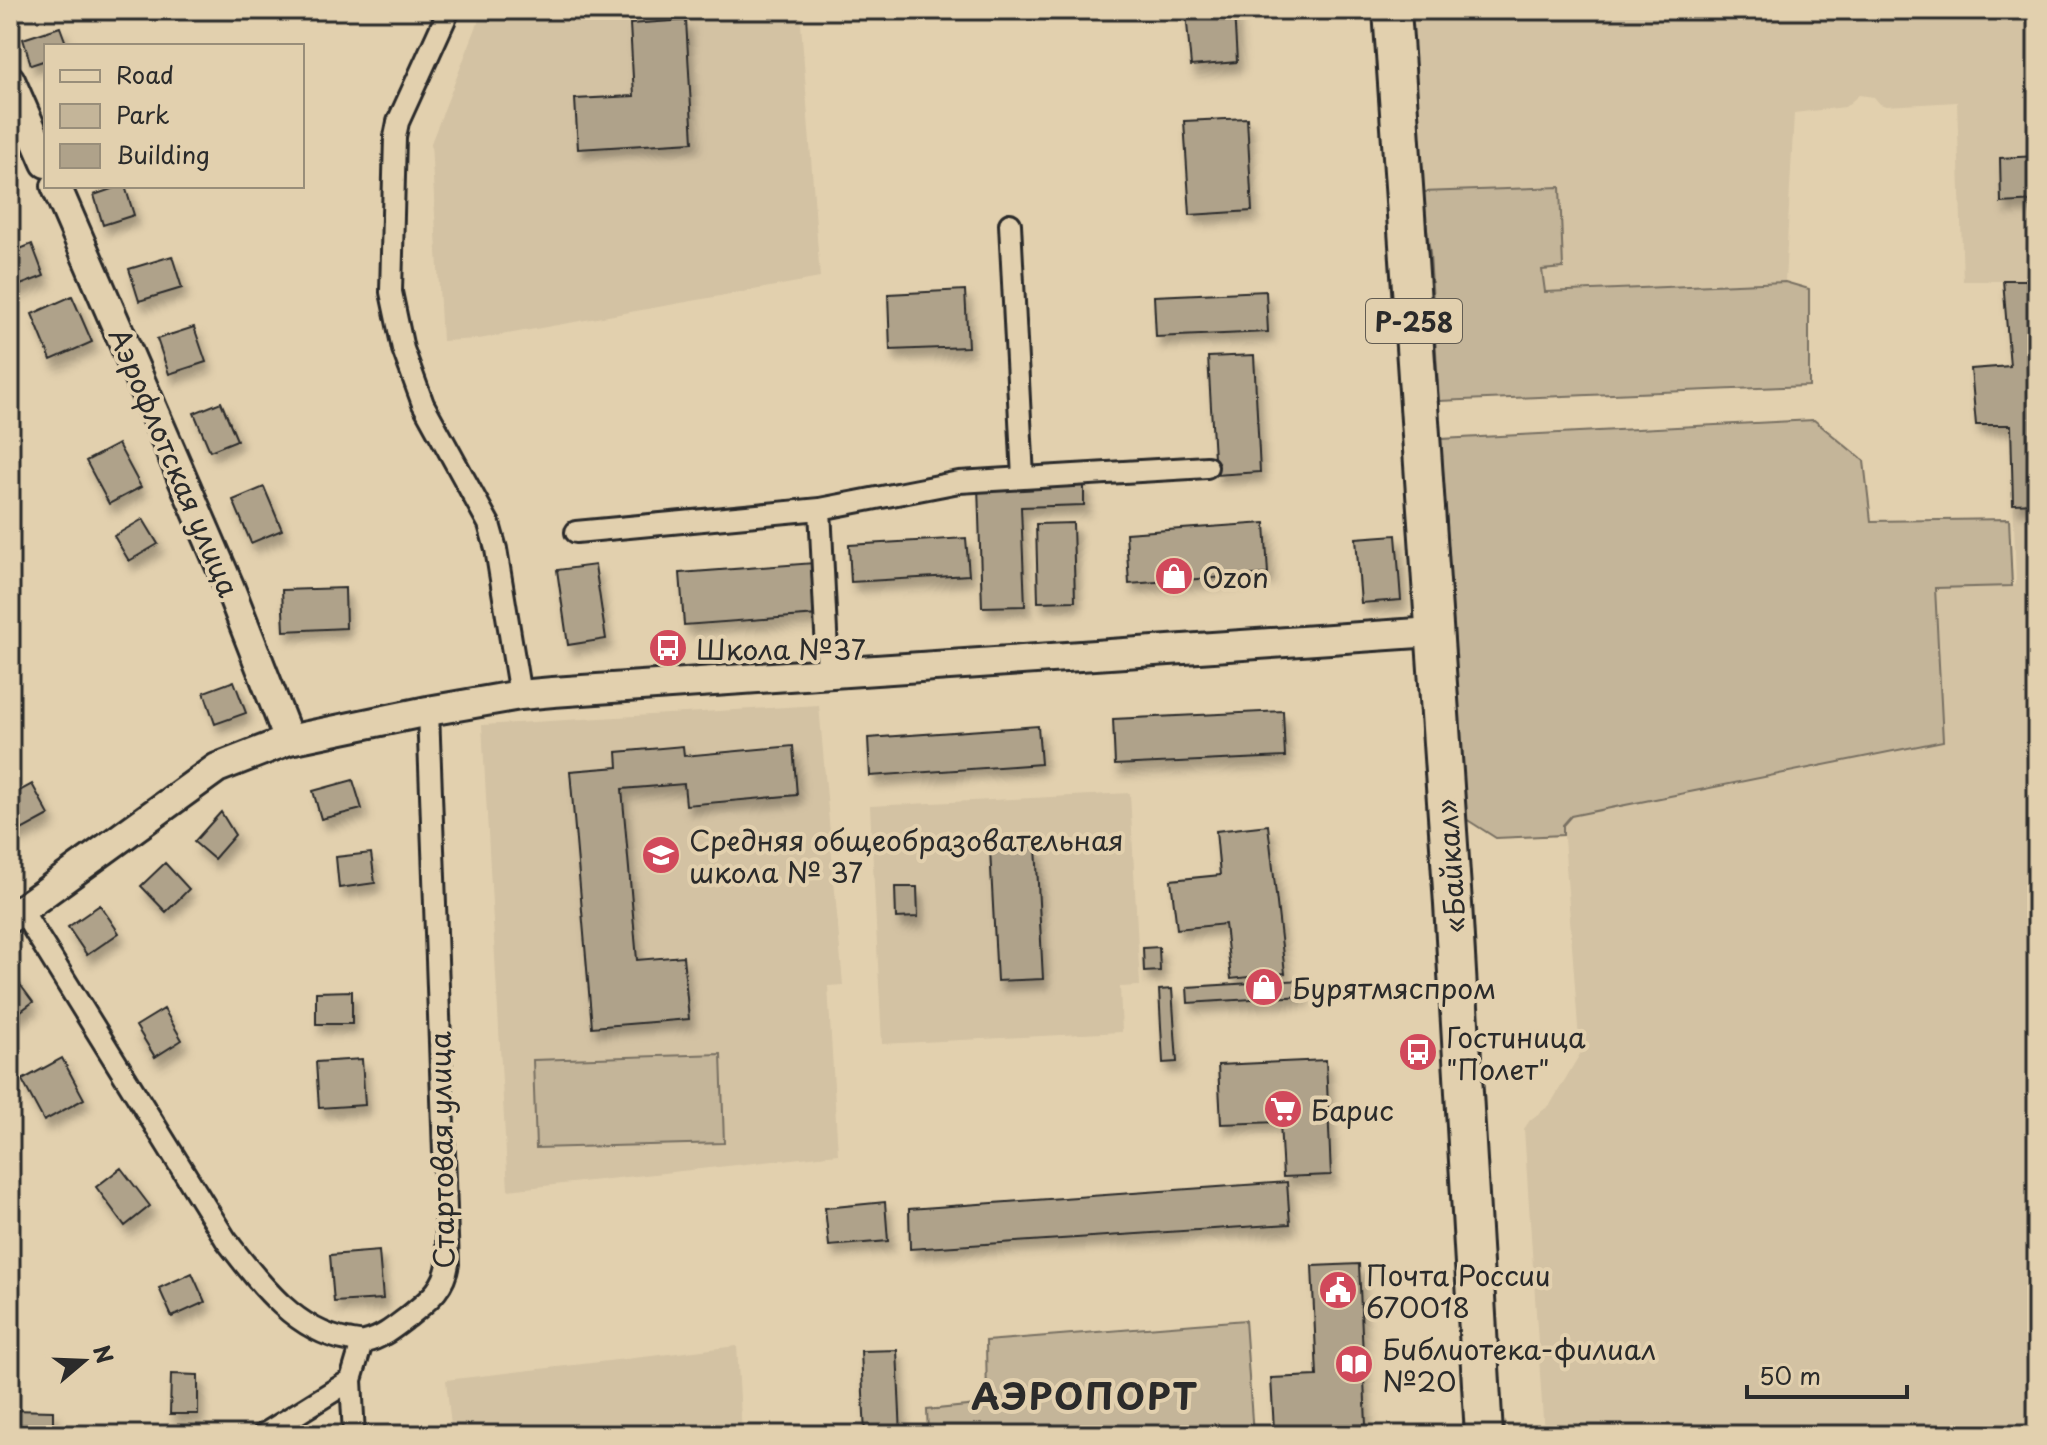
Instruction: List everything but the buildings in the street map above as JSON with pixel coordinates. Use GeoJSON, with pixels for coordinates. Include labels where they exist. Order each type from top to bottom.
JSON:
{"type":"FeatureCollection","features":[{"type":"Feature","properties":{"kind":"highway","name":"Р-258"},"geometry":{"type":"LineString","coordinates":[[1392,10],[1433,632]]}},
{"type":"Feature","properties":{"kind":"highway","name":"«Байкал»"},"geometry":{"type":"LineString","coordinates":[[1433,632],[1453,904],[1484,1435]]}},
{"type":"Feature","properties":{"kind":"main road"},"geometry":{"type":"LineString","coordinates":[[10,80],[44,158]]}},
{"type":"Feature","properties":{"kind":"main road","name":"Аэрофлотская улица"},"geometry":{"type":"LineString","coordinates":[[57,188],[229,586],[289,740]]}},
{"type":"Feature","properties":{"kind":"main road"},"geometry":{"type":"LineString","coordinates":[[14,906],[217,768],[289,740],[428,711],[520,695],[1433,632]]}},
{"type":"Feature","properties":{"kind":"street"},"geometry":{"type":"LineString","coordinates":[[449,10],[398,122],[391,292],[403,349],[423,404],[489,524],[496,549],[520,695]]}},
{"type":"Feature","properties":{"kind":"street"},"geometry":{"type":"LineString","coordinates":[[1010,224],[1023,478]]}},
{"type":"Feature","properties":{"kind":"street"},"geometry":{"type":"LineString","coordinates":[[576,532],[820,509],[959,482],[1207,467]]}},
{"type":"Feature","properties":{"kind":"street"},"geometry":{"type":"LineString","coordinates":[[820,509],[828,673]]}},
{"type":"Feature","properties":{"kind":"street","name":"Стартовая улица"},"geometry":{"type":"LineString","coordinates":[[362,1343],[395,1328],[437,1292],[445,1280],[448,1264],[428,711]]}},
{"type":"Feature","properties":{"kind":"street"},"geometry":{"type":"LineString","coordinates":[[14,906],[234,1251],[260,1284],[301,1321],[330,1337],[362,1343],[351,1380],[354,1435]]}},
{"type":"Feature","properties":{"kind":"street"},"geometry":{"type":"LineString","coordinates":[[263,1435],[351,1380]]}},
{"type":"Feature","properties":{"kind":"shaded area"},"geometry":{"type":"Polygon","coordinates":[[[483,10],[800,10],[820,278],[479,339],[442,341],[431,143],[483,10]]]}},
{"type":"Feature","properties":{"kind":"shaded area"},"geometry":{"type":"Polygon","coordinates":[[[1406,10],[2037,10],[2037,1435],[1544,1435],[1524,1129],[1530,1120],[1550,1105],[1580,1054],[1563,825],[1571,816],[1935,588],[2016,584],[2011,425],[1976,425],[1971,369],[2010,365],[2003,281],[1963,281],[1957,102],[1886,106],[1874,97],[1859,95],[1845,107],[1794,113],[1785,282],[1544,292],[1542,270],[1562,268],[1559,187],[1422,192],[1406,10]]]}},
{"type":"Feature","properties":{"kind":"shaded area","name":"Средняя общеобразовательная школа № 37"},"geometry":{"type":"Polygon","coordinates":[[[819,705],[843,985],[828,986],[838,1154],[508,1190],[482,725],[819,705]]]}},
{"type":"Feature","properties":{"kind":"shaded area"},"geometry":{"type":"Polygon","coordinates":[[[1130,793],[1140,986],[1120,987],[1122,1032],[882,1044],[870,806],[1130,793]]]}},
{"type":"Feature","properties":{"kind":"shaded area"},"geometry":{"type":"Polygon","coordinates":[[[737,1346],[742,1435],[452,1435],[446,1380],[737,1346]]]}},
{"type":"Feature","properties":{"kind":"green space"},"geometry":{"type":"Polygon","coordinates":[[[1560,187],[1563,268],[1542,270],[1545,292],[1785,282],[1809,289],[1809,386],[1439,401],[1430,253],[1422,192],[1560,187]]]}},
{"type":"Feature","properties":{"kind":"green space"},"geometry":{"type":"Polygon","coordinates":[[[1814,420],[1864,461],[1871,521],[2009,519],[2012,586],[1935,588],[1943,741],[1571,816],[1563,825],[1563,835],[1496,838],[1466,819],[1441,439],[1814,420]]]}},
{"type":"Feature","properties":{"kind":"green space"},"geometry":{"type":"Polygon","coordinates":[[[721,1054],[724,1143],[536,1148],[533,1060],[721,1054]]]}},
{"type":"Feature","properties":{"kind":"green space"},"geometry":{"type":"Polygon","coordinates":[[[1245,1320],[1253,1435],[928,1435],[927,1410],[987,1404],[986,1341],[1245,1320]]]}},
{"type":"Feature","properties":{"kind":"place","name":"Ozon"},"geometry":{"type":"Point","coordinates":[1174,576]}},
{"type":"Feature","properties":{"kind":"place","name":"Школа №37"},"geometry":{"type":"Point","coordinates":[668,648]}},
{"type":"Feature","properties":{"kind":"place","name":"Средняя общеобразовательная школа № 37"},"geometry":{"type":"Point","coordinates":[661,855]}},
{"type":"Feature","properties":{"kind":"place","name":"Бурятмяспром"},"geometry":{"type":"Point","coordinates":[1264,987]}},
{"type":"Feature","properties":{"kind":"place","name":"Гостиница \"Полет\""},"geometry":{"type":"Point","coordinates":[1418,1052]}},
{"type":"Feature","properties":{"kind":"place","name":"Барис"},"geometry":{"type":"Point","coordinates":[1283,1109]}},
{"type":"Feature","properties":{"kind":"place","name":"Почта России 670018"},"geometry":{"type":"Point","coordinates":[1338,1290]}},
{"type":"Feature","properties":{"kind":"place","name":"Библиотека-филиал №20"},"geometry":{"type":"Point","coordinates":[1354,1364]}},
{"type":"Feature","properties":{"kind":"district","name":"АЭРОПОРТ"},"geometry":{"type":"Point","coordinates":[1085,1395]}}]}
